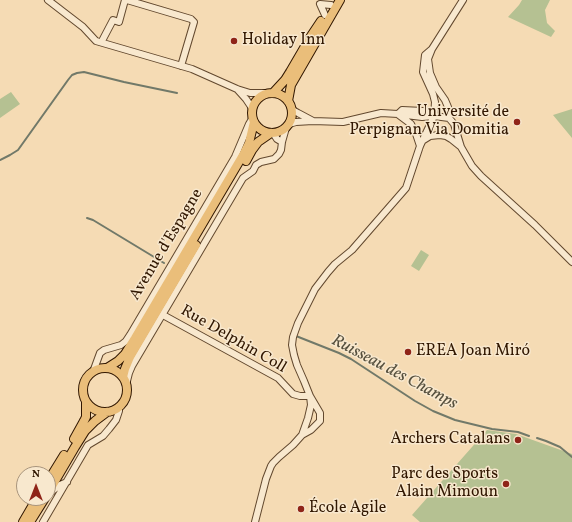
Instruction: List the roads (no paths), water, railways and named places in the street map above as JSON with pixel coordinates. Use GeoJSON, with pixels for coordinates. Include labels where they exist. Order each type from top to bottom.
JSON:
{"type":"FeatureCollection","features":[{"type":"Feature","properties":{"kind":"main road"},"geometry":{"type":"LineString","coordinates":[[333,2],[285,80],[270,93],[258,99],[254,103],[252,108],[253,121],[266,133],[282,131],[291,119],[291,84],[340,0]]}},
{"type":"Feature","properties":{"kind":"main road"},"geometry":{"type":"LineString","coordinates":[[270,93],[281,96],[290,105]]}},
{"type":"Feature","properties":{"kind":"main road","name":"Avenue d'Espagne"},"geometry":{"type":"LineString","coordinates":[[107,368],[122,358],[125,354],[244,155],[249,143],[253,121]]}},
{"type":"Feature","properties":{"kind":"main road","name":"Avenue d'Espagne"},"geometry":{"type":"LineString","coordinates":[[125,381],[125,368],[130,357],[252,150],[258,142],[272,133]]}},
{"type":"Feature","properties":{"kind":"main road"},"geometry":{"type":"LineString","coordinates":[[56,468],[86,417],[86,402],[83,393],[85,380],[93,372],[100,369],[107,368],[114,370],[125,381],[126,395],[124,400],[119,406],[108,411],[95,421],[85,431],[56,480]]}},
{"type":"Feature","properties":{"kind":"main road"},"geometry":{"type":"LineString","coordinates":[[86,402],[95,410],[108,411]]}},
{"type":"Feature","properties":{"kind":"main road"},"geometry":{"type":"LineString","coordinates":[[23,522],[32,506]]}},
{"type":"Feature","properties":{"kind":"main road"},"geometry":{"type":"LineString","coordinates":[[30,522],[40,506]]}},
{"type":"Feature","properties":{"kind":"street"},"geometry":{"type":"LineString","coordinates":[[48,0],[83,27],[112,46]]}},
{"type":"Feature","properties":{"kind":"street"},"geometry":{"type":"LineString","coordinates":[[103,39],[113,20],[119,22],[126,0],[192,19],[194,22],[181,66]]}},
{"type":"Feature","properties":{"kind":"street"},"geometry":{"type":"LineString","coordinates":[[314,0],[320,4],[325,15]]}},
{"type":"Feature","properties":{"kind":"street"},"geometry":{"type":"LineString","coordinates":[[463,0],[432,49],[428,59],[430,73],[436,87],[445,100],[448,107],[449,118],[454,124],[461,147],[472,166],[572,262]]}},
{"type":"Feature","properties":{"kind":"street"},"geometry":{"type":"LineString","coordinates":[[320,4],[333,2]]}},
{"type":"Feature","properties":{"kind":"street"},"geometry":{"type":"LineString","coordinates":[[83,27],[96,41],[192,69],[237,89],[250,92],[270,93]]}},
{"type":"Feature","properties":{"kind":"street"},"geometry":{"type":"LineString","coordinates":[[255,522],[266,479],[273,463],[302,435],[311,430],[320,421],[320,413],[310,396],[294,355],[292,340],[298,322],[315,289],[328,272],[352,250],[406,188],[421,144],[434,116],[435,102],[433,94],[423,72],[425,55],[432,49]]}},
{"type":"Feature","properties":{"kind":"street"},"geometry":{"type":"LineString","coordinates":[[237,89],[252,108]]}},
{"type":"Feature","properties":{"kind":"street"},"geometry":{"type":"LineString","coordinates":[[290,105],[298,113],[313,121]]}},
{"type":"Feature","properties":{"kind":"street"},"geometry":{"type":"LineString","coordinates":[[398,114],[402,110],[423,111],[434,116],[449,118]]}},
{"type":"Feature","properties":{"kind":"street"},"geometry":{"type":"LineString","coordinates":[[287,126],[296,122],[343,122],[381,113],[398,114],[411,124],[421,144]]}},
{"type":"Feature","properties":{"kind":"street","name":"Avenue d'Espagne"},"geometry":{"type":"LineString","coordinates":[[93,372],[100,353],[104,350],[121,345],[126,341],[235,157],[249,124],[253,121]]}},
{"type":"Feature","properties":{"kind":"street","name":"Avenue d'Espagne"},"geometry":{"type":"LineString","coordinates":[[125,381],[132,366],[243,178],[253,171],[256,165],[261,162],[274,159],[279,154],[287,126]]}},
{"type":"Feature","properties":{"kind":"street"},"geometry":{"type":"LineString","coordinates":[[272,133],[282,142]]}},
{"type":"Feature","properties":{"kind":"street"},"geometry":{"type":"LineString","coordinates":[[421,144],[430,136],[440,135],[446,136],[461,147]]}},
{"type":"Feature","properties":{"kind":"street","name":"Rue Delphin Coll"},"geometry":{"type":"LineString","coordinates":[[163,315],[278,378],[293,394],[310,396]]}},
{"type":"Feature","properties":{"kind":"street"},"geometry":{"type":"LineString","coordinates":[[302,435],[311,405],[310,396]]}},
{"type":"Feature","properties":{"kind":"street"},"geometry":{"type":"LineString","coordinates":[[43,522],[88,445],[103,436],[116,420],[119,406]]}},
{"type":"Feature","properties":{"kind":"street"},"geometry":{"type":"LineString","coordinates":[[108,411],[112,419],[109,429]]}},
{"type":"Feature","properties":{"kind":"street"},"geometry":{"type":"LineString","coordinates":[[56,488],[67,482]]}},
{"type":"Feature","properties":{"kind":"waterway"},"geometry":{"type":"LineString","coordinates":[[0,160],[18,150],[68,80],[72,75],[77,73],[84,72],[177,93]]}},
{"type":"Feature","properties":{"kind":"waterway","name":"Ruisseau des Champs"},"geometry":{"type":"LineString","coordinates":[[87,218],[93,220],[164,263]]}},
{"type":"Feature","properties":{"kind":"waterway","name":"Ruisseau des Champs"},"geometry":{"type":"LineString","coordinates":[[296,336],[351,359],[433,411],[455,420],[492,429],[518,432],[529,436]]}},
{"type":"Feature","properties":{"kind":"waterway","name":"Ruisseau des Champs"},"geometry":{"type":"LineString","coordinates":[[537,438],[560,447],[572,457]]}},
{"type":"Feature","properties":{"kind":"place","name":"Holiday Inn"},"geometry":{"type":"Point","coordinates":[234,41]}},
{"type":"Feature","properties":{"kind":"place","name":"Université de Perpignan Via Domitia"},"geometry":{"type":"Point","coordinates":[517,122]}},
{"type":"Feature","properties":{"kind":"place","name":"EREA Joan Miró"},"geometry":{"type":"Point","coordinates":[408,352]}},
{"type":"Feature","properties":{"kind":"place","name":"Archers Catalans"},"geometry":{"type":"Point","coordinates":[518,440]}},
{"type":"Feature","properties":{"kind":"place","name":"Parc des Sports Alain Mimoun"},"geometry":{"type":"Point","coordinates":[506,484]}},
{"type":"Feature","properties":{"kind":"place","name":"École Agile"},"geometry":{"type":"Point","coordinates":[301,509]}}]}
